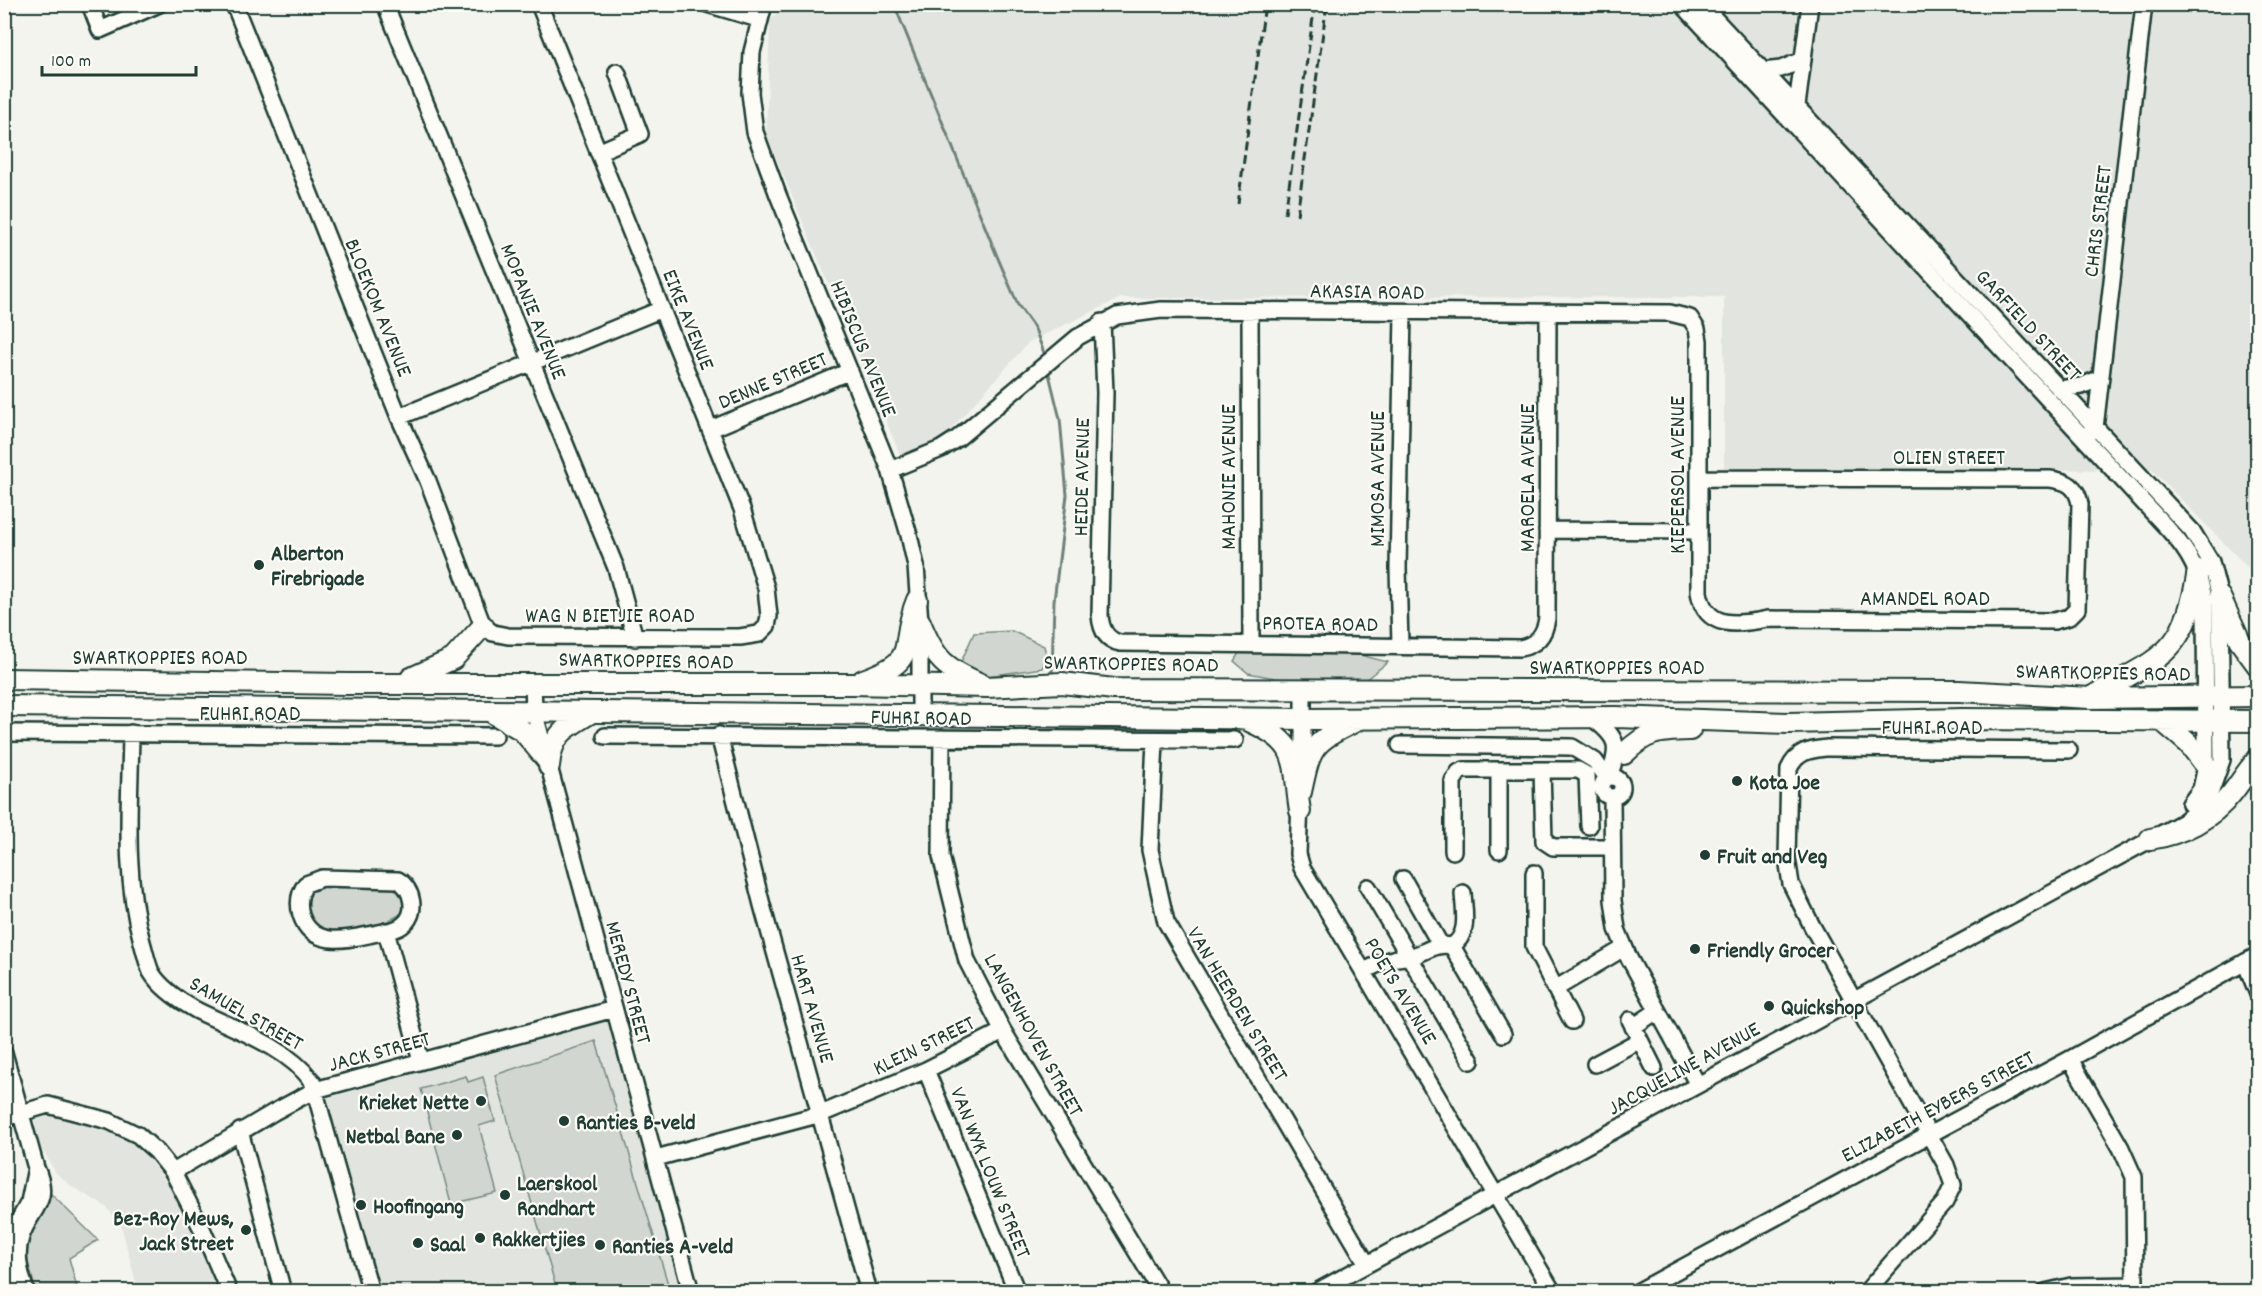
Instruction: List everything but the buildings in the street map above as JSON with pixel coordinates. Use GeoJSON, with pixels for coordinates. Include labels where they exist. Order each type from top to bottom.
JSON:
{"type":"FeatureCollection","features":[{"type":"Feature","properties":{"kind":"main road"},"geometry":{"type":"LineString","coordinates":[[2090,698],[2154,663],[2169,648],[2183,627],[2191,609],[2198,570]]}},
{"type":"Feature","properties":{"kind":"main road"},"geometry":{"type":"LineString","coordinates":[[2220,597],[2241,643],[2258,666]]}},
{"type":"Feature","properties":{"kind":"main road"},"geometry":{"type":"LineString","coordinates":[[852,684],[887,672],[899,663],[904,656],[917,600]]}},
{"type":"Feature","properties":{"kind":"main road"},"geometry":{"type":"LineString","coordinates":[[920,622],[941,662],[987,687]]}},
{"type":"Feature","properties":{"kind":"main road"},"geometry":{"type":"LineString","coordinates":[[394,684],[444,665],[461,652],[483,626]]}},
{"type":"Feature","properties":{"kind":"main road","name":"SWARTKOPPIES ROAD"},"geometry":{"type":"LineString","coordinates":[[4,679],[394,684],[533,682],[852,684],[987,687],[1062,683],[1114,689],[1959,691],[2090,698],[2258,696]]}},
{"type":"Feature","properties":{"kind":"main road"},"geometry":{"type":"LineString","coordinates":[[1493,691],[1510,697],[1538,701],[1588,702],[1616,717]]}},
{"type":"Feature","properties":{"kind":"main road"},"geometry":{"type":"LineString","coordinates":[[4,706],[595,710],[1244,719],[1616,717],[1788,723]]}},
{"type":"Feature","properties":{"kind":"main road"},"geometry":{"type":"LineString","coordinates":[[486,710],[523,731],[548,763]]}},
{"type":"Feature","properties":{"kind":"main road"},"geometry":{"type":"LineString","coordinates":[[548,763],[551,747],[558,735],[595,710]]}},
{"type":"Feature","properties":{"kind":"main road"},"geometry":{"type":"LineString","coordinates":[[1244,719],[1271,731],[1289,747],[1300,802]]}},
{"type":"Feature","properties":{"kind":"main road"},"geometry":{"type":"LineString","coordinates":[[1300,802],[1311,751],[1328,736],[1361,719]]}},
{"type":"Feature","properties":{"kind":"main road"},"geometry":{"type":"LineString","coordinates":[[1620,757],[1646,735],[1655,732],[1788,723],[1962,719],[2258,720]]}},
{"type":"Feature","properties":{"kind":"main road"},"geometry":{"type":"LineString","coordinates":[[2161,720],[2189,744],[2206,766]]}},
{"type":"Feature","properties":{"kind":"main road"},"geometry":{"type":"LineString","coordinates":[[2158,834],[2177,833],[2214,812],[2232,794],[2258,759]]}},
{"type":"Feature","properties":{"kind":"street"},"geometry":{"type":"LineString","coordinates":[[90,4],[100,30],[159,4]]}},
{"type":"Feature","properties":{"kind":"street","name":"BLOEKOM AVENUE"},"geometry":{"type":"LineString","coordinates":[[234,4],[399,417],[428,481],[483,626]]}},
{"type":"Feature","properties":{"kind":"street","name":"MOPANIE AVENUE"},"geometry":{"type":"LineString","coordinates":[[385,4],[616,568],[635,638]]}},
{"type":"Feature","properties":{"kind":"street"},"geometry":{"type":"LineString","coordinates":[[707,4],[758,19]]}},
{"type":"Feature","properties":{"kind":"street","name":"HIBISCUS AVENUE"},"geometry":{"type":"LineString","coordinates":[[764,4],[758,19],[752,52],[750,93],[755,132],[778,195],[890,470],[916,566],[920,622],[920,716]]}},
{"type":"Feature","properties":{"kind":"street","name":"GARFIELD STREET"},"geometry":{"type":"LineString","coordinates":[[1682,4],[1789,120],[2059,389],[2127,485],[2185,548],[2198,570]]}},
{"type":"Feature","properties":{"kind":"street","name":"GARFIELD STREET"},"geometry":{"type":"LineString","coordinates":[[1701,4],[1797,106],[1933,263],[2090,433],[2192,531],[2211,562],[2220,597],[2214,697]]}},
{"type":"Feature","properties":{"kind":"street"},"geometry":{"type":"LineString","coordinates":[[1789,120],[1797,106],[1810,4]]}},
{"type":"Feature","properties":{"kind":"street","name":"CHRIS STREET"},"geometry":{"type":"LineString","coordinates":[[2090,433],[2100,378],[2144,4]]}},
{"type":"Feature","properties":{"kind":"street","name":"EIKE AVENUE"},"geometry":{"type":"LineString","coordinates":[[540,5],[742,509],[769,616],[759,634],[740,637]]}},
{"type":"Feature","properties":{"kind":"street"},"geometry":{"type":"LineString","coordinates":[[1763,71],[1781,69],[1803,60]]}},
{"type":"Feature","properties":{"kind":"street"},"geometry":{"type":"LineString","coordinates":[[598,152],[640,134],[617,72]]}},
{"type":"Feature","properties":{"kind":"street"},"geometry":{"type":"LineString","coordinates":[[399,417],[533,364],[662,309]]}},
{"type":"Feature","properties":{"kind":"street","name":"AKASIA ROAD"},"geometry":{"type":"LineString","coordinates":[[890,470],[941,449],[958,438],[1046,363],[1102,322],[1117,316],[1161,310],[1670,313],[1685,315],[1694,322]]}},
{"type":"Feature","properties":{"kind":"street","name":"MAHONIE AVENUE"},"geometry":{"type":"LineString","coordinates":[[1250,311],[1251,643]]}},
{"type":"Feature","properties":{"kind":"street","name":"MIMOSA AVENUE"},"geometry":{"type":"LineString","coordinates":[[1400,645],[1398,545],[1403,313]]}},
{"type":"Feature","properties":{"kind":"street","name":"MAROELA AVENUE"},"geometry":{"type":"LineString","coordinates":[[1537,641],[1546,628],[1547,618],[1548,313]]}},
{"type":"Feature","properties":{"kind":"street","name":"HEIDE AVENUE"},"geometry":{"type":"LineString","coordinates":[[1102,322],[1105,393],[1100,615],[1104,632]]}},
{"type":"Feature","properties":{"kind":"street","name":"KIEPERSOL AVENUE"},"geometry":{"type":"LineString","coordinates":[[1694,322],[1699,341],[1700,478],[1697,531],[1701,604],[1707,615],[1717,620]]}},
{"type":"Feature","properties":{"kind":"street","name":"DENNE STREET"},"geometry":{"type":"LineString","coordinates":[[711,429],[850,371]]}},
{"type":"Feature","properties":{"kind":"street"},"geometry":{"type":"LineString","coordinates":[[2059,389],[2082,386],[2100,378]]}},
{"type":"Feature","properties":{"kind":"street","name":"OLIEN STREET"},"geometry":{"type":"LineString","coordinates":[[1700,478],[2050,479],[2065,482],[2076,489],[2080,504],[2077,609]]}},
{"type":"Feature","properties":{"kind":"street"},"geometry":{"type":"LineString","coordinates":[[1547,530],[1697,531]]}},
{"type":"Feature","properties":{"kind":"street"},"geometry":{"type":"LineString","coordinates":[[2198,570],[2205,606],[2214,697]]}},
{"type":"Feature","properties":{"kind":"street","name":"AMANDEL ROAD"},"geometry":{"type":"LineString","coordinates":[[1717,620],[1732,614],[1753,614],[1768,619],[2054,621],[2069,617],[2077,609]]}},
{"type":"Feature","properties":{"kind":"street","name":"WAG N BIETJIE ROAD"},"geometry":{"type":"LineString","coordinates":[[483,626],[493,633],[508,636],[740,637]]}},
{"type":"Feature","properties":{"kind":"street","name":"PROTEA ROAD"},"geometry":{"type":"LineString","coordinates":[[1104,632],[1118,643],[1520,648],[1537,641]]}},
{"type":"Feature","properties":{"kind":"street","name":"MEREDY STREET"},"geometry":{"type":"LineString","coordinates":[[533,682],[534,711],[691,1292]]}},
{"type":"Feature","properties":{"kind":"street","name":"POETS AVENUE"},"geometry":{"type":"LineString","coordinates":[[1303,688],[1300,863],[1497,1193],[1553,1292]]}},
{"type":"Feature","properties":{"kind":"street","name":"JACQUELINE AVENUE"},"geometry":{"type":"LineString","coordinates":[[2158,834],[2195,798],[2201,789],[2214,721],[2214,697]]}},
{"type":"Feature","properties":{"kind":"street"},"geometry":{"type":"LineString","coordinates":[[1592,717],[1610,733],[1620,757]]}},
{"type":"Feature","properties":{"kind":"street"},"geometry":{"type":"LineString","coordinates":[[1611,778],[1625,746],[1616,717]]}},
{"type":"Feature","properties":{"kind":"street","name":"JACQUELINE AVENUE"},"geometry":{"type":"LineString","coordinates":[[1316,1292],[1854,1000],[2065,889],[2158,834],[2190,818],[2211,791],[2222,760],[2214,721]]}},
{"type":"Feature","properties":{"kind":"street","name":"FUHRI ROAD"},"geometry":{"type":"LineString","coordinates":[[4,733],[495,736]]}},
{"type":"Feature","properties":{"kind":"street","name":"SAMUEL STREET"},"geometry":{"type":"LineString","coordinates":[[131,733],[130,886],[136,919],[151,972],[165,989],[186,1005],[264,1044],[296,1064],[312,1082],[371,1292]]}},
{"type":"Feature","properties":{"kind":"street","name":"HART AVENUE"},"geometry":{"type":"LineString","coordinates":[[719,735],[762,905],[869,1292]]}},
{"type":"Feature","properties":{"kind":"street","name":"FUHRI ROAD"},"geometry":{"type":"LineString","coordinates":[[605,736],[1235,740]]}},
{"type":"Feature","properties":{"kind":"street","name":"LANGENHOVEN STREET"},"geometry":{"type":"LineString","coordinates":[[942,738],[940,834],[945,874],[967,961],[1003,1031],[1161,1292]]}},
{"type":"Feature","properties":{"kind":"street","name":"VAN HEERDEN STREET"},"geometry":{"type":"LineString","coordinates":[[1155,741],[1150,850],[1166,922],[1367,1264]]}},
{"type":"Feature","properties":{"kind":"street"},"geometry":{"type":"LineString","coordinates":[[1400,745],[1572,747],[1595,761],[1611,778],[1621,790],[1612,797],[1612,847],[1614,909],[1624,948],[1698,1085]]}},
{"type":"Feature","properties":{"kind":"street","name":"FUHRI ROAD"},"geometry":{"type":"LineString","coordinates":[[1854,1000],[1796,896],[1788,873],[1788,779],[1796,757],[1803,752],[1827,748],[2069,750]]}},
{"type":"Feature","properties":{"kind":"street"},"geometry":{"type":"LineString","coordinates":[[1595,761],[1620,757]]}},
{"type":"Feature","properties":{"kind":"street"},"geometry":{"type":"LineString","coordinates":[[1453,851],[1455,776],[1464,770],[1578,770],[1587,775],[1589,826]]}},
{"type":"Feature","properties":{"kind":"street"},"geometry":{"type":"LineString","coordinates":[[1499,770],[1499,850]]}},
{"type":"Feature","properties":{"kind":"street"},"geometry":{"type":"LineString","coordinates":[[1542,770],[1544,841],[1553,847],[1612,847]]}},
{"type":"Feature","properties":{"kind":"street"},"geometry":{"type":"LineString","coordinates":[[1534,873],[1532,942],[1572,1021]]}},
{"type":"Feature","properties":{"kind":"street"},"geometry":{"type":"LineString","coordinates":[[322,878],[398,880],[409,892],[412,907],[405,924],[386,931],[341,941],[319,936],[302,917],[301,891],[310,881],[322,878]]}},
{"type":"Feature","properties":{"kind":"street"},"geometry":{"type":"LineString","coordinates":[[1403,879],[1503,1034]]}},
{"type":"Feature","properties":{"kind":"street"},"geometry":{"type":"LineString","coordinates":[[1368,887],[1407,957],[1471,1061]]}},
{"type":"Feature","properties":{"kind":"street"},"geometry":{"type":"LineString","coordinates":[[1367,975],[1394,957],[1407,957],[1461,940],[1464,930],[1463,893]]}},
{"type":"Feature","properties":{"kind":"street"},"geometry":{"type":"LineString","coordinates":[[386,931],[421,1061]]}},
{"type":"Feature","properties":{"kind":"street"},"geometry":{"type":"LineString","coordinates":[[1555,989],[1624,948]]}},
{"type":"Feature","properties":{"kind":"street"},"geometry":{"type":"LineString","coordinates":[[2251,959],[2258,994]]}},
{"type":"Feature","properties":{"kind":"street","name":"ELIZABETH EYBERS STREET"},"geometry":{"type":"LineString","coordinates":[[1637,1292],[2251,959]]}},
{"type":"Feature","properties":{"kind":"street"},"geometry":{"type":"LineString","coordinates":[[1854,1000],[1949,1172],[1952,1190],[1945,1202],[1866,1292]]}},
{"type":"Feature","properties":{"kind":"street","name":"JACK STREET"},"geometry":{"type":"LineString","coordinates":[[173,1172],[240,1131],[315,1090],[614,1010]]}},
{"type":"Feature","properties":{"kind":"street"},"geometry":{"type":"LineString","coordinates":[[1594,1064],[1657,1011]]}},
{"type":"Feature","properties":{"kind":"street"},"geometry":{"type":"LineString","coordinates":[[1634,1029],[1654,1068]]}},
{"type":"Feature","properties":{"kind":"street","name":"KLEIN STREET"},"geometry":{"type":"LineString","coordinates":[[656,1158],[821,1114],[926,1070],[1003,1031]]}},
{"type":"Feature","properties":{"kind":"street"},"geometry":{"type":"LineString","coordinates":[[4,1053],[13,1115],[42,1181],[40,1202],[25,1227],[18,1250],[26,1292]]}},
{"type":"Feature","properties":{"kind":"street"},"geometry":{"type":"LineString","coordinates":[[2045,1292],[2071,1286],[2135,1288],[2135,1198],[2132,1170],[2070,1059]]}},
{"type":"Feature","properties":{"kind":"street","name":"VAN WYK LOUW STREET"},"geometry":{"type":"LineString","coordinates":[[926,1070],[1017,1292]]}},
{"type":"Feature","properties":{"kind":"street"},"geometry":{"type":"LineString","coordinates":[[13,1115],[48,1106],[123,1126],[158,1152],[173,1172],[203,1231],[229,1292]]}},
{"type":"Feature","properties":{"kind":"street"},"geometry":{"type":"LineString","coordinates":[[240,1131],[284,1292]]}},
{"type":"Feature","properties":{"kind":"street"},"geometry":{"type":"LineString","coordinates":[[17,1292],[9,1249],[14,1229],[30,1202],[36,1168]]}},
{"type":"Feature","properties":{"kind":"shaded area"},"geometry":{"type":"Polygon","coordinates":[[[783,5],[2257,5],[2257,577],[2152,470],[1724,468],[1724,297],[1121,298],[1029,342],[944,437],[901,457],[766,134],[770,21],[783,5]]]}},
{"type":"Feature","properties":{"kind":"shaded area"},"geometry":{"type":"Polygon","coordinates":[[[1012,631],[1044,646],[1047,658],[1042,668],[988,676],[961,662],[974,633],[1012,631]]]}},
{"type":"Feature","properties":{"kind":"shaded area"},"geometry":{"type":"Polygon","coordinates":[[[1244,645],[1332,648],[1388,662],[1365,680],[1291,681],[1248,673],[1234,661],[1244,645]]]}},
{"type":"Feature","properties":{"kind":"shaded area"},"geometry":{"type":"Polygon","coordinates":[[[320,885],[393,886],[404,897],[406,909],[401,914],[370,927],[347,933],[330,934],[316,926],[308,911],[309,896],[320,885]]]}},
{"type":"Feature","properties":{"kind":"shaded area","name":"Laerskool Randhart"},"geometry":{"type":"Polygon","coordinates":[[[612,1019],[687,1291],[376,1291],[323,1099],[612,1019]]]}},
{"type":"Feature","properties":{"kind":"shaded area"},"geometry":{"type":"Polygon","coordinates":[[[596,1041],[670,1291],[557,1291],[495,1075],[596,1041]]]}},
{"type":"Feature","properties":{"kind":"shaded area","name":"Netbal Bane"},"geometry":{"type":"Polygon","coordinates":[[[466,1076],[468,1082],[483,1077],[495,1121],[479,1126],[497,1193],[451,1204],[421,1089],[466,1076]]]}},
{"type":"Feature","properties":{"kind":"shaded area"},"geometry":{"type":"Polygon","coordinates":[[[40,1112],[116,1132],[138,1147],[156,1167],[173,1193],[204,1257],[216,1291],[138,1291],[121,1225],[106,1207],[71,1186],[56,1173],[40,1146],[34,1118],[40,1112]]]}},
{"type":"Feature","properties":{"kind":"shaded area"},"geometry":{"type":"Polygon","coordinates":[[[51,1194],[98,1240],[69,1258],[78,1291],[36,1291],[24,1249],[51,1194]]]}},
{"type":"Feature","properties":{"kind":"waterway"},"geometry":{"type":"LineString","coordinates":[[894,4],[1018,305],[1035,329],[1046,358]]}},
{"type":"Feature","properties":{"kind":"waterway"},"geometry":{"type":"LineString","coordinates":[[1048,370],[1060,419],[1067,495],[1054,601],[1052,673]]}},
{"type":"Feature","properties":{"kind":"railway"},"geometry":{"type":"LineString","coordinates":[[1238,204],[1265,4]]}},
{"type":"Feature","properties":{"kind":"railway"},"geometry":{"type":"LineString","coordinates":[[1285,214],[1315,4]]}},
{"type":"Feature","properties":{"kind":"railway"},"geometry":{"type":"LineString","coordinates":[[1297,215],[1327,4]]}},
{"type":"Feature","properties":{"kind":"place","name":"Alberton Firebrigade"},"geometry":{"type":"Point","coordinates":[259,565]}},
{"type":"Feature","properties":{"kind":"place","name":"Kota Joe"},"geometry":{"type":"Point","coordinates":[1737,781]}},
{"type":"Feature","properties":{"kind":"place","name":"Fruit and Veg"},"geometry":{"type":"Point","coordinates":[1705,855]}},
{"type":"Feature","properties":{"kind":"place","name":"Friendly Grocer"},"geometry":{"type":"Point","coordinates":[1695,949]}},
{"type":"Feature","properties":{"kind":"place","name":"Quickshop"},"geometry":{"type":"Point","coordinates":[1769,1006]}},
{"type":"Feature","properties":{"kind":"place","name":"Krieket Nette"},"geometry":{"type":"Point","coordinates":[481,1101]}},
{"type":"Feature","properties":{"kind":"place","name":"Ranties B-veld"},"geometry":{"type":"Point","coordinates":[564,1121]}},
{"type":"Feature","properties":{"kind":"place","name":"Netbal Bane"},"geometry":{"type":"Point","coordinates":[457,1135]}},
{"type":"Feature","properties":{"kind":"place","name":"Laerskool Randhart"},"geometry":{"type":"Point","coordinates":[505,1195]}},
{"type":"Feature","properties":{"kind":"place","name":"Hoofingang"},"geometry":{"type":"Point","coordinates":[361,1205]}},
{"type":"Feature","properties":{"kind":"place","name":"Bez-Roy Mews, Jack Street"},"geometry":{"type":"Point","coordinates":[246,1230]}},
{"type":"Feature","properties":{"kind":"place","name":"Rakkertjies"},"geometry":{"type":"Point","coordinates":[480,1238]}},
{"type":"Feature","properties":{"kind":"place","name":"Saal"},"geometry":{"type":"Point","coordinates":[418,1243]}},
{"type":"Feature","properties":{"kind":"place","name":"Ranties A-veld"},"geometry":{"type":"Point","coordinates":[600,1245]}}]}
